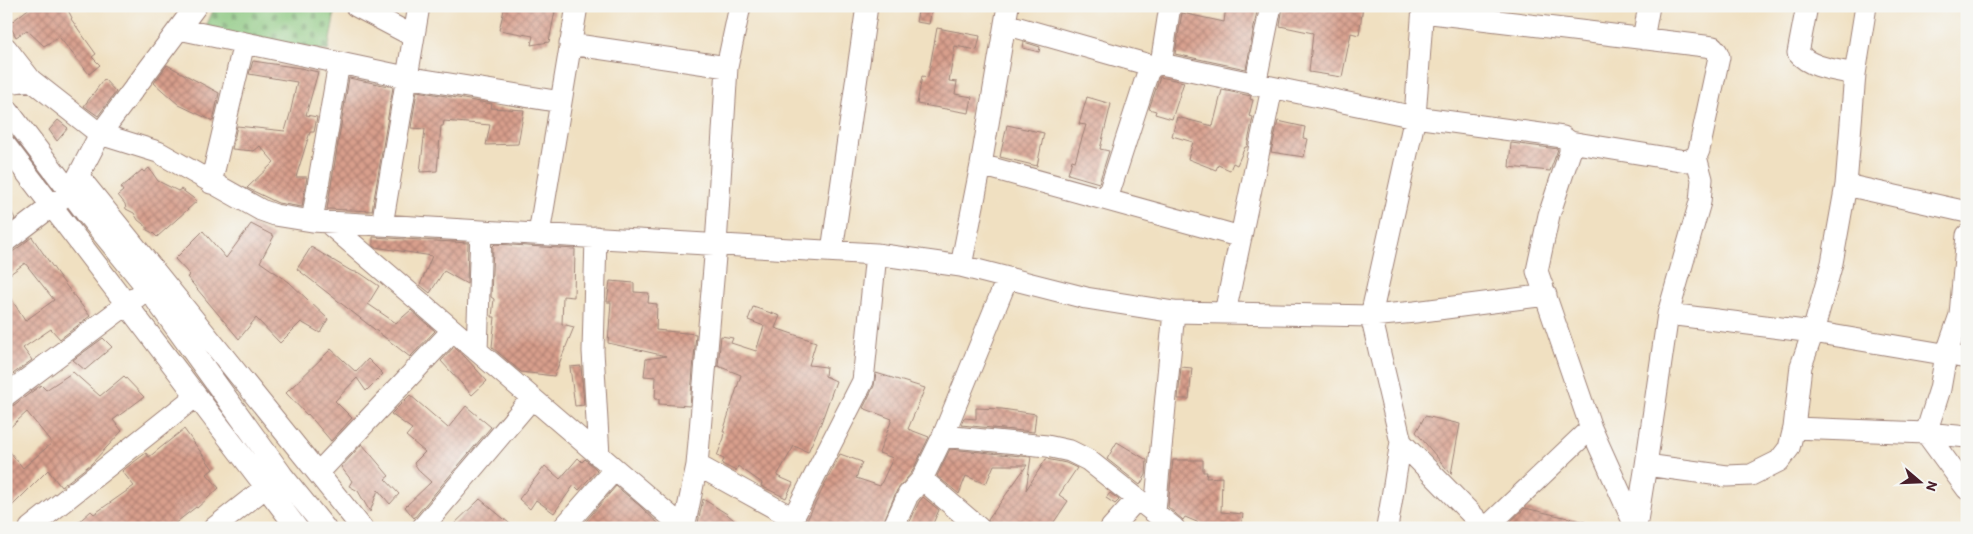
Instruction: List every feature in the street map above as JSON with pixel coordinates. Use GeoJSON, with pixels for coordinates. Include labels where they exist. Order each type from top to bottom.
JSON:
{"type":"FeatureCollection","features":[{"type":"Feature","properties":{"kind":"street"},"geometry":{"type":"LineString","coordinates":[[6,241],[52,206],[75,185],[100,134],[196,6]]}},
{"type":"Feature","properties":{"kind":"street"},"geometry":{"type":"LineString","coordinates":[[356,6],[413,36]]}},
{"type":"Feature","properties":{"kind":"street"},"geometry":{"type":"LineString","coordinates":[[382,225],[419,6]]}},
{"type":"Feature","properties":{"kind":"street"},"geometry":{"type":"LineString","coordinates":[[538,234],[577,6]]}},
{"type":"Feature","properties":{"kind":"street"},"geometry":{"type":"LineString","coordinates":[[320,222],[453,330],[684,528],[697,465],[716,245],[727,67],[740,6]]}},
{"type":"Feature","properties":{"kind":"street"},"geometry":{"type":"LineString","coordinates":[[832,251],[867,6]]}},
{"type":"Feature","properties":{"kind":"street"},"geometry":{"type":"LineString","coordinates":[[1107,199],[1148,72],[1157,65],[1170,6]]}},
{"type":"Feature","properties":{"kind":"street"},"geometry":{"type":"LineString","coordinates":[[1225,313],[1241,237],[1263,86],[1271,6]]}},
{"type":"Feature","properties":{"kind":"street"},"geometry":{"type":"LineString","coordinates":[[1643,39],[1649,6]]}},
{"type":"Feature","properties":{"kind":"street"},"geometry":{"type":"LineString","coordinates":[[1807,6],[1798,54],[1803,60],[1811,63],[1855,74]]}},
{"type":"Feature","properties":{"kind":"street"},"geometry":{"type":"LineString","coordinates":[[1646,465],[1727,476],[1752,475],[1779,461],[1788,448],[1794,428],[1801,366],[1832,263],[1846,185],[1855,74],[1866,6]]}},
{"type":"Feature","properties":{"kind":"street"},"geometry":{"type":"LineString","coordinates":[[1387,528],[1402,442],[1371,316],[1415,117],[1423,9],[1713,48],[1717,52],[1719,57],[1696,157],[1702,179],[1700,202],[1668,314],[1636,527]]}},
{"type":"Feature","properties":{"kind":"street"},"geometry":{"type":"LineString","coordinates":[[961,266],[981,164],[1006,15],[1157,65],[1415,117],[1563,137],[1570,142],[1686,160],[1696,157]]}},
{"type":"Feature","properties":{"kind":"street"},"geometry":{"type":"LineString","coordinates":[[179,29],[406,77],[561,102]]}},
{"type":"Feature","properties":{"kind":"street"},"geometry":{"type":"LineString","coordinates":[[211,183],[244,43]]}},
{"type":"Feature","properties":{"kind":"street"},"geometry":{"type":"LineString","coordinates":[[570,44],[727,67]]}},
{"type":"Feature","properties":{"kind":"street"},"geometry":{"type":"LineString","coordinates":[[6,48],[31,80],[100,134],[158,152],[261,210],[275,215],[320,222],[876,254],[961,266],[1103,302],[1174,312],[1371,316],[1546,295]]}},
{"type":"Feature","properties":{"kind":"street"},"geometry":{"type":"LineString","coordinates":[[320,222],[339,62]]}},
{"type":"Feature","properties":{"kind":"street"},"geometry":{"type":"LineString","coordinates":[[6,83],[31,80]]}},
{"type":"Feature","properties":{"kind":"street"},"geometry":{"type":"LineString","coordinates":[[6,108],[75,185],[318,472],[362,528]]}},
{"type":"Feature","properties":{"kind":"street"},"geometry":{"type":"LineString","coordinates":[[1570,142],[1570,152],[1549,215],[1538,271],[1591,428],[1636,527]]}},
{"type":"Feature","properties":{"kind":"street"},"geometry":{"type":"LineString","coordinates":[[6,146],[196,396],[274,481],[325,528]]}},
{"type":"Feature","properties":{"kind":"street"},"geometry":{"type":"LineString","coordinates":[[981,164],[1241,237]]}},
{"type":"Feature","properties":{"kind":"street"},"geometry":{"type":"LineString","coordinates":[[75,185],[148,289],[274,481],[297,528]]}},
{"type":"Feature","properties":{"kind":"street"},"geometry":{"type":"LineString","coordinates":[[1846,185],[1967,212]]}},
{"type":"Feature","properties":{"kind":"street"},"geometry":{"type":"LineString","coordinates":[[477,351],[481,231]]}},
{"type":"Feature","properties":{"kind":"street"},"geometry":{"type":"LineString","coordinates":[[1926,433],[1940,389],[1956,357],[1967,235]]}},
{"type":"Feature","properties":{"kind":"street"},"geometry":{"type":"LineString","coordinates":[[563,528],[607,462],[593,350],[596,237]]}},
{"type":"Feature","properties":{"kind":"street"},"geometry":{"type":"LineString","coordinates":[[697,465],[791,523],[863,381],[876,254]]}},
{"type":"Feature","properties":{"kind":"street"},"geometry":{"type":"LineString","coordinates":[[893,528],[908,495],[922,478],[943,436],[1007,279]]}},
{"type":"Feature","properties":{"kind":"street"},"geometry":{"type":"LineString","coordinates":[[6,395],[148,289]]}},
{"type":"Feature","properties":{"kind":"street"},"geometry":{"type":"LineString","coordinates":[[1155,511],[1174,312]]}},
{"type":"Feature","properties":{"kind":"street"},"geometry":{"type":"LineString","coordinates":[[1668,314],[1812,332],[1956,357]]}},
{"type":"Feature","properties":{"kind":"street"},"geometry":{"type":"LineString","coordinates":[[318,472],[453,330]]}},
{"type":"Feature","properties":{"kind":"street"},"geometry":{"type":"LineString","coordinates":[[30,528],[196,396]]}},
{"type":"Feature","properties":{"kind":"street"},"geometry":{"type":"LineString","coordinates":[[422,528],[532,398]]}},
{"type":"Feature","properties":{"kind":"street"},"geometry":{"type":"LineString","coordinates":[[1402,442],[1486,528],[1591,428]]}},
{"type":"Feature","properties":{"kind":"street"},"geometry":{"type":"LineString","coordinates":[[1794,428],[1926,433],[1967,437]]}},
{"type":"Feature","properties":{"kind":"street"},"geometry":{"type":"LineString","coordinates":[[1926,433],[1967,489]]}},
{"type":"Feature","properties":{"kind":"street"},"geometry":{"type":"LineString","coordinates":[[943,436],[1070,450],[1088,460],[1155,511],[1174,528]]}},
{"type":"Feature","properties":{"kind":"street"},"geometry":{"type":"LineString","coordinates":[[922,478],[979,528]]}},
{"type":"Feature","properties":{"kind":"street"},"geometry":{"type":"LineString","coordinates":[[214,528],[274,481]]}},
{"type":"Feature","properties":{"kind":"street"},"geometry":{"type":"LineString","coordinates":[[1111,528],[1137,499]]}},
{"type":"Feature","properties":{"kind":"green space"},"geometry":{"type":"Polygon","coordinates":[[[215,6],[336,6],[328,51],[205,29],[215,6]]]}},
{"type":"Feature","properties":{"kind":"building"},"geometry":{"type":"Polygon","coordinates":[[[32,6],[66,6],[71,19],[96,54],[92,57],[100,65],[89,74],[59,37],[44,46],[27,30],[16,37],[9,24],[32,6]]]}},
{"type":"Feature","properties":{"kind":"building"},"geometry":{"type":"Polygon","coordinates":[[[505,6],[556,6],[549,42],[531,45],[533,36],[499,30],[505,6]]]}},
{"type":"Feature","properties":{"kind":"building"},"geometry":{"type":"Polygon","coordinates":[[[1226,6],[1258,6],[1246,69],[1175,54],[1182,13],[1224,22],[1226,6]]]}},
{"type":"Feature","properties":{"kind":"building"},"geometry":{"type":"Polygon","coordinates":[[[1283,6],[1363,6],[1359,35],[1351,33],[1342,77],[1309,72],[1313,33],[1280,26],[1283,6]]]}},
{"type":"Feature","properties":{"kind":"building"},"geometry":{"type":"Polygon","coordinates":[[[919,7],[932,9],[929,24],[916,22],[919,7]]]}},
{"type":"Feature","properties":{"kind":"building"},"geometry":{"type":"Polygon","coordinates":[[[937,28],[980,36],[977,50],[955,46],[949,81],[957,82],[955,94],[972,97],[969,113],[917,104],[922,76],[928,77],[937,28]]]}},
{"type":"Feature","properties":{"kind":"building"},"geometry":{"type":"Polygon","coordinates":[[[1024,42],[1040,47],[1039,52],[1023,48],[1024,42]]]}},
{"type":"Feature","properties":{"kind":"building"},"geometry":{"type":"Polygon","coordinates":[[[253,61],[318,72],[306,115],[317,117],[314,132],[310,132],[296,177],[307,177],[302,207],[278,203],[247,188],[274,162],[260,146],[254,151],[232,149],[237,126],[285,131],[290,114],[297,82],[249,74],[253,61]]]}},
{"type":"Feature","properties":{"kind":"building"},"geometry":{"type":"Polygon","coordinates":[[[167,65],[219,93],[213,121],[179,105],[154,83],[167,65]]]}},
{"type":"Feature","properties":{"kind":"building"},"geometry":{"type":"Polygon","coordinates":[[[1160,77],[1184,82],[1172,119],[1155,114],[1156,111],[1149,109],[1160,77]]]}},
{"type":"Feature","properties":{"kind":"building"},"geometry":{"type":"Polygon","coordinates":[[[349,78],[393,87],[372,211],[327,209],[349,78]]]}},
{"type":"Feature","properties":{"kind":"building"},"geometry":{"type":"Polygon","coordinates":[[[104,79],[116,92],[98,116],[84,106],[104,79]]]}},
{"type":"Feature","properties":{"kind":"building"},"geometry":{"type":"Polygon","coordinates":[[[1222,90],[1251,96],[1250,99],[1253,100],[1249,116],[1253,117],[1247,147],[1245,147],[1237,165],[1233,163],[1230,170],[1218,165],[1216,170],[1188,159],[1193,142],[1172,136],[1177,117],[1213,126],[1222,90]]]}},
{"type":"Feature","properties":{"kind":"building"},"geometry":{"type":"Polygon","coordinates":[[[417,91],[492,104],[491,108],[524,110],[518,144],[486,145],[490,125],[444,121],[443,126],[441,126],[437,171],[420,172],[425,129],[411,128],[417,91]]]}},
{"type":"Feature","properties":{"kind":"building"},"geometry":{"type":"Polygon","coordinates":[[[1087,97],[1111,104],[1100,149],[1109,151],[1099,183],[1068,174],[1072,160],[1075,161],[1086,125],[1079,124],[1087,97]]]}},
{"type":"Feature","properties":{"kind":"building"},"geometry":{"type":"Polygon","coordinates":[[[58,120],[68,128],[57,141],[49,130],[58,120]]]}},
{"type":"Feature","properties":{"kind":"building"},"geometry":{"type":"Polygon","coordinates":[[[1278,121],[1305,127],[1303,138],[1308,139],[1304,157],[1271,152],[1278,121]]]}},
{"type":"Feature","properties":{"kind":"building"},"geometry":{"type":"Polygon","coordinates":[[[1007,125],[1044,133],[1037,166],[1000,157],[1007,125]]]}},
{"type":"Feature","properties":{"kind":"building"},"geometry":{"type":"Polygon","coordinates":[[[1511,143],[1558,149],[1550,171],[1509,167],[1511,143]]]}},
{"type":"Feature","properties":{"kind":"building"},"geometry":{"type":"Polygon","coordinates":[[[149,168],[158,181],[178,191],[181,189],[197,201],[157,237],[147,230],[147,227],[138,220],[134,213],[126,209],[125,204],[118,195],[123,191],[121,188],[142,170],[144,172],[149,168]]]}},
{"type":"Feature","properties":{"kind":"building"},"geometry":{"type":"Polygon","coordinates":[[[6,200],[15,219],[6,225],[6,200]]]}},
{"type":"Feature","properties":{"kind":"building"},"geometry":{"type":"Polygon","coordinates":[[[251,224],[274,236],[260,262],[289,282],[328,319],[320,333],[301,322],[280,343],[256,318],[239,339],[187,277],[190,275],[175,259],[203,231],[226,258],[251,224]]]}},
{"type":"Feature","properties":{"kind":"building"},"geometry":{"type":"Polygon","coordinates":[[[32,237],[90,316],[60,339],[51,329],[23,348],[32,360],[6,379],[6,290],[25,321],[54,300],[25,263],[6,277],[6,253],[14,251],[32,237]]]}},
{"type":"Feature","properties":{"kind":"building"},"geometry":{"type":"Polygon","coordinates":[[[373,237],[468,243],[467,284],[444,271],[430,293],[420,285],[432,256],[375,247],[373,245],[373,237]]]}},
{"type":"Feature","properties":{"kind":"building"},"geometry":{"type":"Polygon","coordinates":[[[495,244],[575,249],[574,297],[563,296],[562,324],[574,327],[554,376],[521,372],[492,347],[495,317],[492,317],[494,299],[491,297],[493,246],[495,244]]]}},
{"type":"Feature","properties":{"kind":"building"},"geometry":{"type":"Polygon","coordinates":[[[311,247],[351,271],[360,273],[379,286],[368,304],[396,323],[411,310],[435,331],[410,357],[297,269],[311,247]]]}},
{"type":"Feature","properties":{"kind":"building"},"geometry":{"type":"Polygon","coordinates":[[[610,281],[634,283],[634,292],[649,293],[648,303],[657,304],[656,330],[696,334],[690,406],[659,404],[659,399],[655,399],[656,377],[644,376],[646,359],[666,356],[608,343],[611,302],[607,302],[610,281]]]}},
{"type":"Feature","properties":{"kind":"building"},"geometry":{"type":"Polygon","coordinates":[[[753,307],[780,316],[775,328],[816,342],[809,365],[826,367],[825,376],[836,381],[808,452],[794,446],[777,476],[793,483],[786,498],[761,486],[762,483],[738,466],[736,471],[722,464],[724,459],[717,456],[724,438],[725,432],[723,432],[741,375],[718,366],[721,336],[733,338],[731,343],[756,351],[764,326],[748,320],[753,307]]]}},
{"type":"Feature","properties":{"kind":"building"},"geometry":{"type":"Polygon","coordinates":[[[103,338],[112,347],[85,370],[73,360],[103,338]]]}},
{"type":"Feature","properties":{"kind":"building"},"geometry":{"type":"Polygon","coordinates":[[[454,347],[487,381],[472,395],[441,361],[454,347]]]}},
{"type":"Feature","properties":{"kind":"building"},"geometry":{"type":"Polygon","coordinates":[[[331,349],[356,372],[368,359],[383,374],[366,391],[357,378],[335,401],[352,418],[331,441],[308,414],[286,393],[331,349]]]}},
{"type":"Feature","properties":{"kind":"building"},"geometry":{"type":"Polygon","coordinates":[[[581,366],[584,405],[575,406],[570,367],[581,366]]]}},
{"type":"Feature","properties":{"kind":"building"},"geometry":{"type":"Polygon","coordinates":[[[1181,367],[1192,368],[1189,399],[1178,399],[1181,367]]]}},
{"type":"Feature","properties":{"kind":"building"},"geometry":{"type":"Polygon","coordinates":[[[73,372],[100,396],[124,376],[144,397],[113,420],[122,431],[91,464],[61,487],[48,470],[6,512],[6,447],[23,468],[52,443],[27,412],[6,431],[6,407],[14,405],[41,385],[46,390],[73,372]]]}},
{"type":"Feature","properties":{"kind":"building"},"geometry":{"type":"Polygon","coordinates":[[[876,373],[925,388],[908,429],[929,437],[912,472],[897,490],[881,528],[803,528],[840,454],[862,462],[856,478],[880,486],[893,458],[879,453],[892,419],[863,408],[874,386],[876,373]]]}},
{"type":"Feature","properties":{"kind":"building"},"geometry":{"type":"Polygon","coordinates":[[[410,395],[448,428],[466,406],[491,427],[414,518],[405,507],[431,482],[420,472],[414,463],[425,452],[406,436],[412,429],[391,414],[410,395]]]}},
{"type":"Feature","properties":{"kind":"building"},"geometry":{"type":"Polygon","coordinates":[[[976,408],[1002,409],[1036,414],[1034,432],[961,425],[964,418],[976,419],[976,408]]]}},
{"type":"Feature","properties":{"kind":"building"},"geometry":{"type":"Polygon","coordinates":[[[1425,416],[1460,424],[1451,474],[1416,432],[1425,416]]]}},
{"type":"Feature","properties":{"kind":"building"},"geometry":{"type":"Polygon","coordinates":[[[184,429],[213,469],[207,474],[219,488],[197,508],[169,528],[72,528],[91,511],[94,514],[134,486],[122,471],[146,453],[149,457],[184,429]]]}},
{"type":"Feature","properties":{"kind":"building"},"geometry":{"type":"Polygon","coordinates":[[[1117,442],[1147,460],[1146,475],[1140,485],[1107,459],[1117,442]]]}},
{"type":"Feature","properties":{"kind":"building"},"geometry":{"type":"Polygon","coordinates":[[[362,444],[389,476],[385,479],[399,494],[390,504],[378,490],[370,512],[358,491],[349,486],[352,481],[341,467],[362,444]]]}},
{"type":"Feature","properties":{"kind":"building"},"geometry":{"type":"Polygon","coordinates":[[[950,449],[1031,457],[1026,490],[1046,459],[1066,463],[1077,468],[1059,495],[1068,501],[1050,528],[991,528],[988,520],[1027,465],[994,465],[986,484],[966,476],[959,494],[937,476],[950,449]]]}},
{"type":"Feature","properties":{"kind":"building"},"geometry":{"type":"Polygon","coordinates":[[[578,458],[582,462],[585,459],[597,470],[579,490],[574,485],[554,513],[536,500],[530,509],[519,499],[545,466],[560,479],[578,458]]]}},
{"type":"Feature","properties":{"kind":"building"},"geometry":{"type":"Polygon","coordinates":[[[1173,460],[1203,460],[1203,472],[1207,472],[1206,478],[1222,477],[1221,512],[1243,514],[1241,528],[1211,528],[1185,517],[1183,520],[1168,507],[1173,460]]]}},
{"type":"Feature","properties":{"kind":"building"},"geometry":{"type":"Polygon","coordinates":[[[616,486],[640,506],[663,528],[580,528],[616,486]]]}},
{"type":"Feature","properties":{"kind":"building"},"geometry":{"type":"Polygon","coordinates":[[[1110,493],[1119,500],[1115,504],[1106,498],[1110,493]]]}},
{"type":"Feature","properties":{"kind":"building"},"geometry":{"type":"Polygon","coordinates":[[[923,497],[939,510],[931,528],[907,528],[919,502],[923,497]]]}},
{"type":"Feature","properties":{"kind":"building"},"geometry":{"type":"Polygon","coordinates":[[[480,499],[515,528],[450,528],[480,499]]]}},
{"type":"Feature","properties":{"kind":"building"},"geometry":{"type":"Polygon","coordinates":[[[703,499],[727,514],[743,528],[697,528],[703,499]]]}},
{"type":"Feature","properties":{"kind":"building"},"geometry":{"type":"Polygon","coordinates":[[[1525,508],[1585,522],[1584,528],[1508,528],[1509,523],[1525,508]]]}}]}
